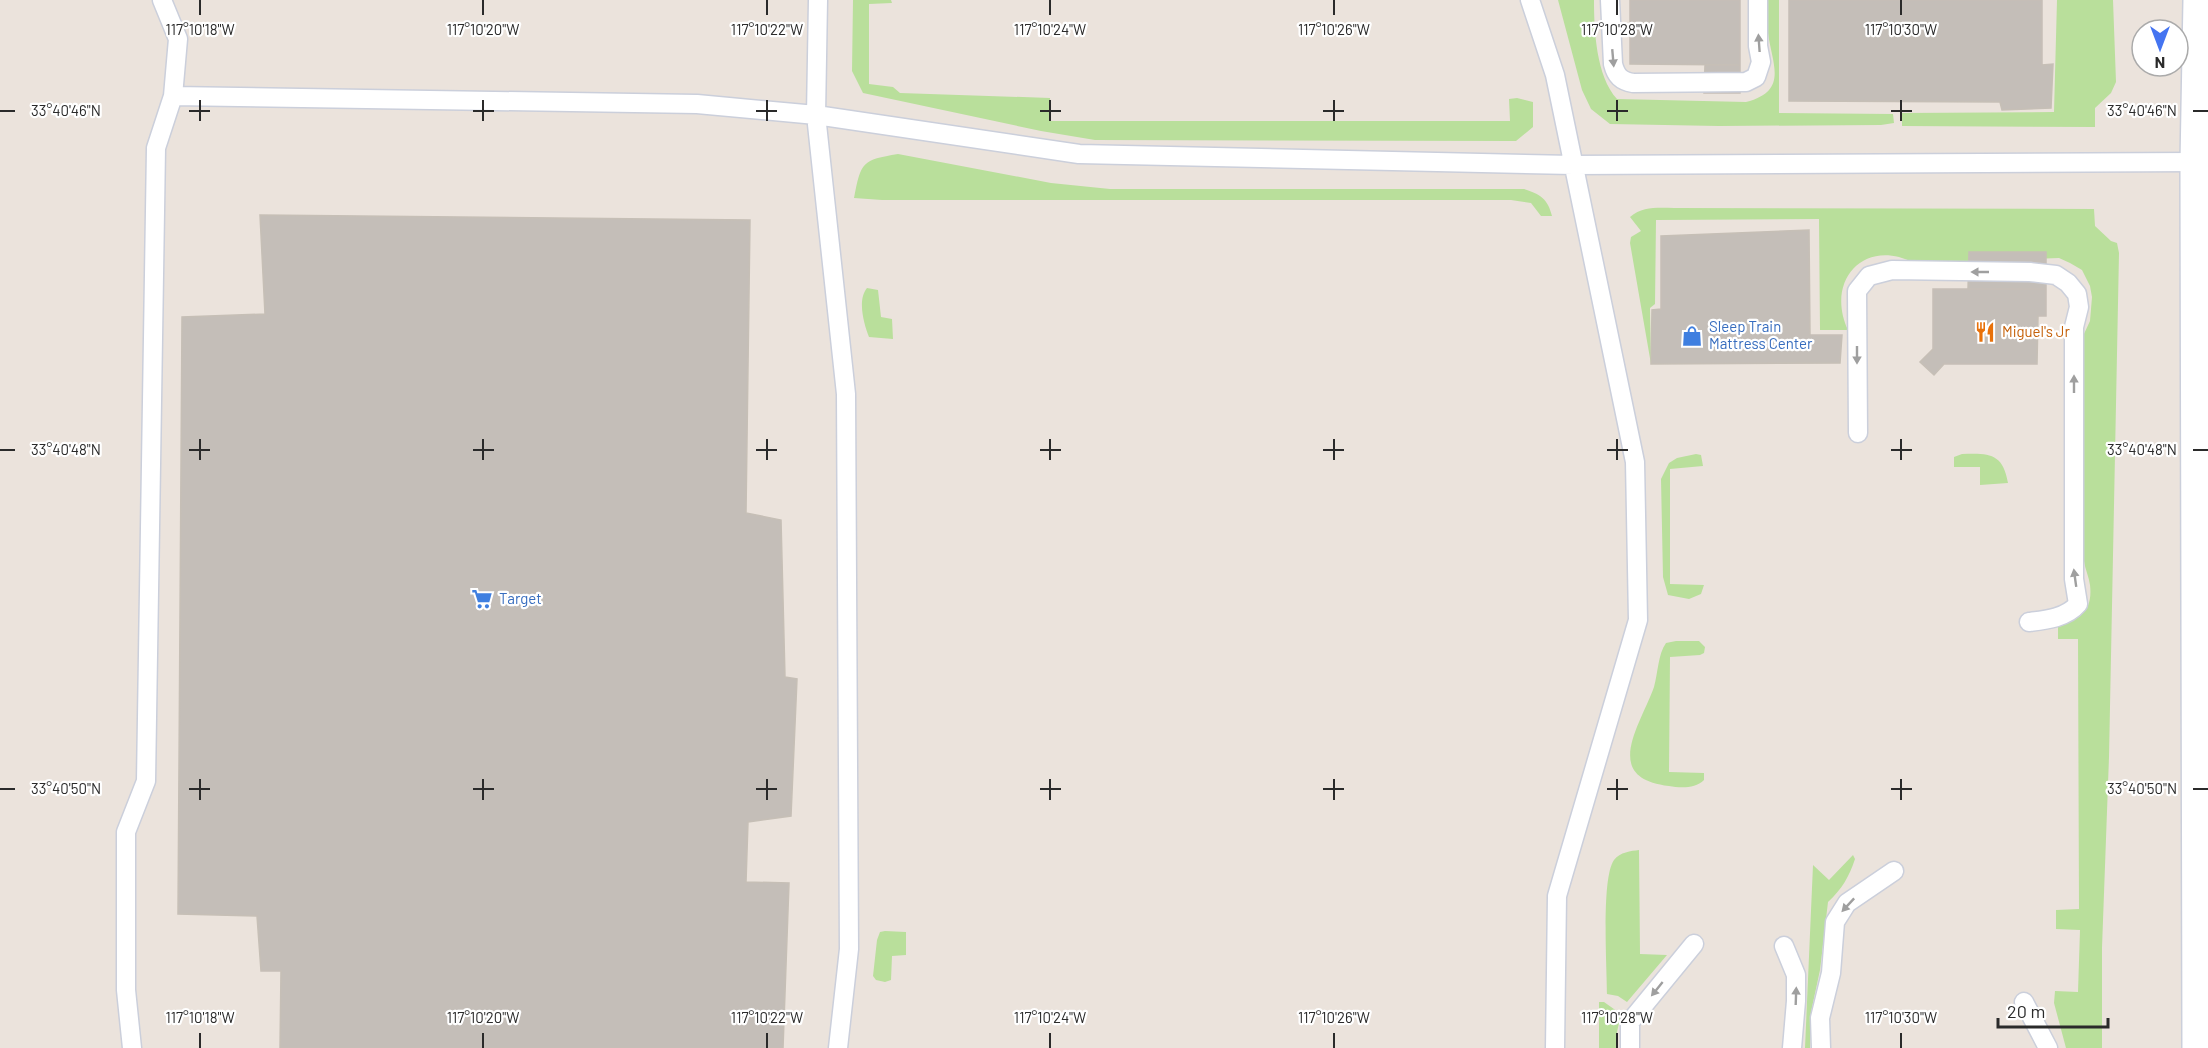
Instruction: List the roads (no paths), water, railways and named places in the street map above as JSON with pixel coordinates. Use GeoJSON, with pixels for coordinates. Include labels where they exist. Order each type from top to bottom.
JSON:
{"type":"FeatureCollection","features":[{"type":"Feature","properties":{"kind":"main road"},"geometry":{"type":"LineString","coordinates":[[2199,1048],[2197,162],[2200,0]]}},
{"type":"Feature","properties":{"kind":"lane"},"geometry":{"type":"LineString","coordinates":[[132,1048],[126,990],[126,832],[146,781],[156,148],[173,96],[178,39],[162,0]]}},
{"type":"Feature","properties":{"kind":"lane"},"geometry":{"type":"LineString","coordinates":[[818,0],[816,115],[846,394],[849,949],[838,1048]]}},
{"type":"Feature","properties":{"kind":"lane"},"geometry":{"type":"LineString","coordinates":[[1530,0],[1555,75],[1635,462],[1638,620],[1557,896],[1555,1048]]}},
{"type":"Feature","properties":{"kind":"lane"},"geometry":{"type":"LineString","coordinates":[[1610,0],[1615,74],[1623,81],[1633,83],[1746,82],[1756,77],[1761,62],[1758,46],[1758,0]]}},
{"type":"Feature","properties":{"kind":"lane"},"geometry":{"type":"LineString","coordinates":[[173,96],[697,104],[816,115],[1079,154],[1573,165],[2197,162]]}},
{"type":"Feature","properties":{"kind":"lane"},"geometry":{"type":"LineString","coordinates":[[1858,433],[1857,291],[1869,276],[1892,270],[2021,272],[2056,275],[2068,283],[2077,294],[2079,307],[2074,327],[2074,579],[2078,604],[2073,610],[2062,615],[2029,622]]}},
{"type":"Feature","properties":{"kind":"lane"},"geometry":{"type":"LineString","coordinates":[[1821,1048],[1820,1018],[1831,972],[1835,922],[1847,903],[1894,871]]}},
{"type":"Feature","properties":{"kind":"lane"},"geometry":{"type":"LineString","coordinates":[[1630,1048],[1630,1022],[1694,944]]}},
{"type":"Feature","properties":{"kind":"lane"},"geometry":{"type":"LineString","coordinates":[[1784,946],[1796,975],[1792,1048]]}},
{"type":"Feature","properties":{"kind":"lane"},"geometry":{"type":"LineString","coordinates":[[2024,1002],[2048,1048]]}},
{"type":"Feature","properties":{"kind":"place","name":"Miguel's Jr"},"geometry":{"type":"Point","coordinates":[1985,332]}},
{"type":"Feature","properties":{"kind":"place","name":"Sleep Train Mattress Center"},"geometry":{"type":"Point","coordinates":[1692,336]}},
{"type":"Feature","properties":{"kind":"place","name":"Target"},"geometry":{"type":"Point","coordinates":[482,599]}}]}
